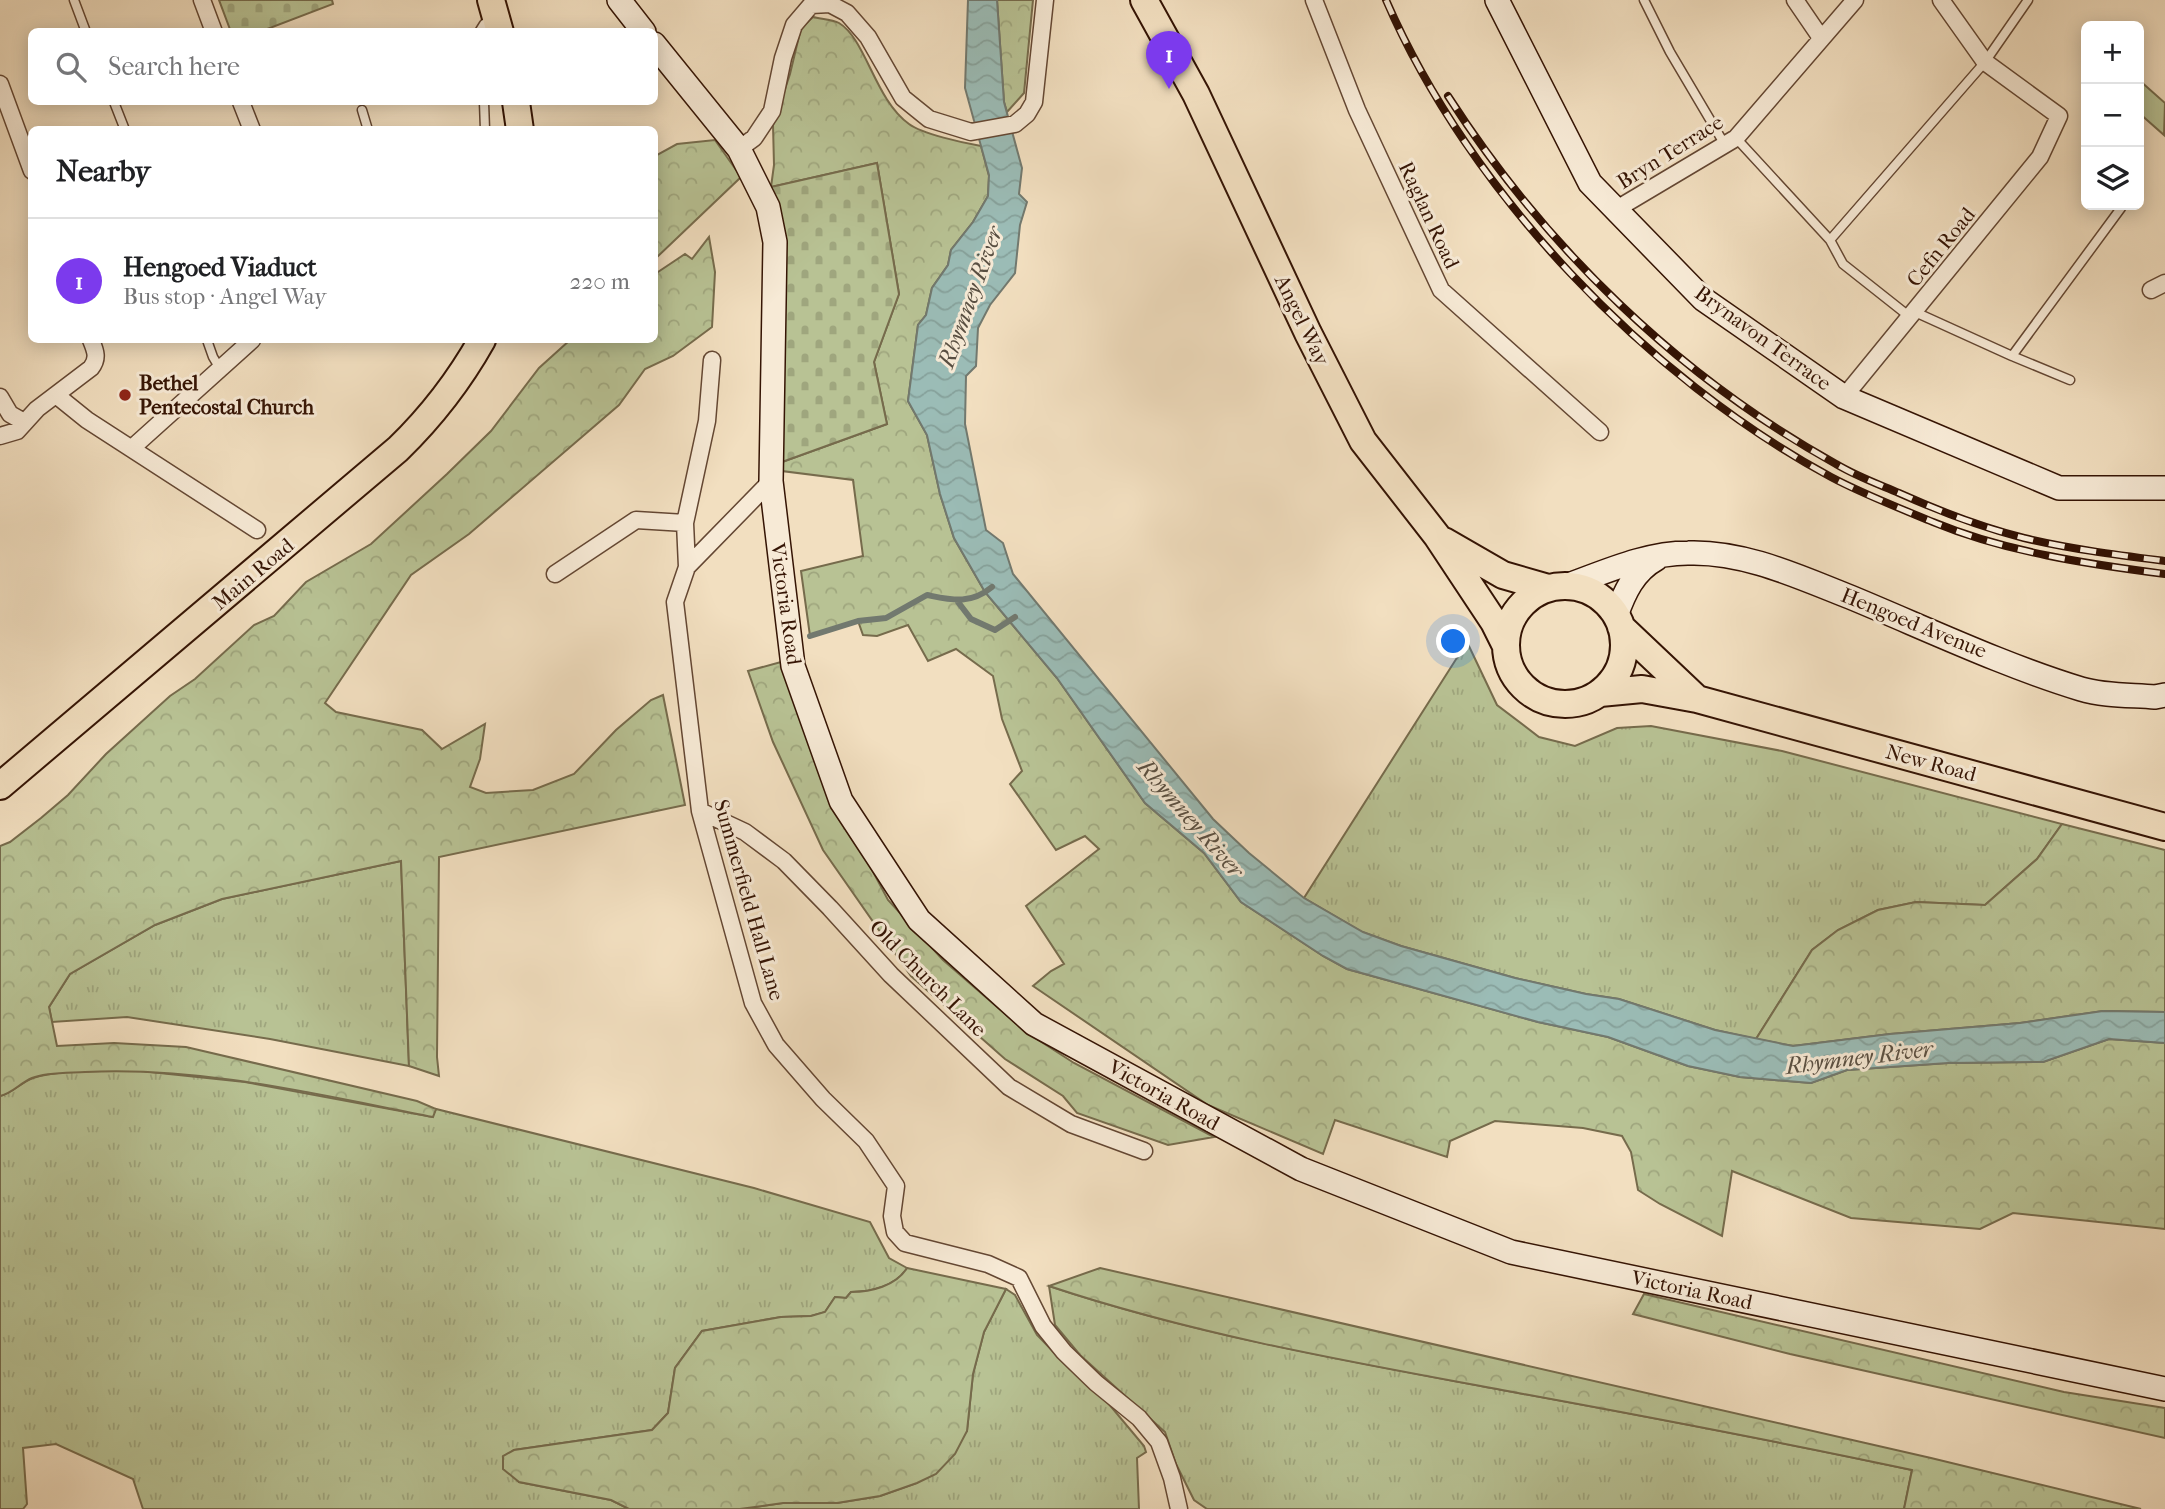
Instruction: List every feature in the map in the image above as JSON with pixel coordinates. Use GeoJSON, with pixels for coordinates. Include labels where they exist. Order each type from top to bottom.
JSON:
{"type":"FeatureCollection","features":[{"type":"Feature","properties":{"kind":"main road"},"geometry":{"type":"LineString","coordinates":[[618,0],[642,28]]}},
{"type":"Feature","properties":{"kind":"main road"},"geometry":{"type":"LineString","coordinates":[[1144,0],[1192,88]]}},
{"type":"Feature","properties":{"kind":"main road"},"geometry":{"type":"LineString","coordinates":[[1157,0],[1192,88]]}},
{"type":"Feature","properties":{"kind":"main road","name":"Brynavon Terrace"},"geometry":{"type":"LineString","coordinates":[[1497,0],[1590,183],[1703,299],[1844,397],[2059,488],[2165,488]]}},
{"type":"Feature","properties":{"kind":"main road","name":"Victoria Road"},"geometry":{"type":"LineString","coordinates":[[658,49],[739,149],[768,207],[775,242],[771,481],[793,666],[841,801],[919,920],[1034,1024],[1301,1170],[1511,1252],[2165,1389]]}},
{"type":"Feature","properties":{"kind":"main road","name":"Angel Way"},"geometry":{"type":"LineString","coordinates":[[1192,88],[1308,333],[1363,441],[1437,536],[1505,644]]}},
{"type":"Feature","properties":{"kind":"main road"},"geometry":{"type":"LineString","coordinates":[[516,105],[519,126]]}},
{"type":"Feature","properties":{"kind":"main road","name":"Main Road"},"geometry":{"type":"LineString","coordinates":[[0,786],[398,449],[440,404],[467,367],[480,343]]}},
{"type":"Feature","properties":{"kind":"main road","name":"Angel Way"},"geometry":{"type":"LineString","coordinates":[[1437,536],[1503,575],[1557,587]]}},
{"type":"Feature","properties":{"kind":"main road","name":"Hengoed Avenue"},"geometry":{"type":"LineString","coordinates":[[1557,587],[1662,555],[1709,553],[1797,575],[2020,667],[2084,690],[2155,697],[2165,695]]}},
{"type":"Feature","properties":{"kind":"main road"},"geometry":{"type":"LineString","coordinates":[[1618,621],[1624,594],[1643,566],[1662,555]]}},
{"type":"Feature","properties":{"kind":"main road"},"geometry":{"type":"LineString","coordinates":[[1557,587],[1584,589],[1600,597],[1618,621],[1624,645],[1621,663],[1613,680],[1600,693],[1583,702],[1564,705],[1546,702],[1529,693],[1516,679],[1508,662],[1505,644],[1509,625],[1518,609],[1531,596],[1557,587]]}},
{"type":"Feature","properties":{"kind":"main road","name":"New Road"},"geometry":{"type":"LineString","coordinates":[[1618,621],[1697,699]]}},
{"type":"Feature","properties":{"kind":"main road","name":"New Road"},"geometry":{"type":"LineString","coordinates":[[1600,693],[1642,688],[1697,699],[2165,827]]}},
{"type":"Feature","properties":{"kind":"street"},"geometry":{"type":"LineString","coordinates":[[202,0],[212,28]]}},
{"type":"Feature","properties":{"kind":"street"},"geometry":{"type":"LineString","coordinates":[[739,149],[754,138],[772,111],[783,58],[794,25],[811,5],[830,4],[847,13],[868,37],[903,98],[929,119],[971,132],[1015,124],[1027,114],[1034,102],[1045,0]]}},
{"type":"Feature","properties":{"kind":"street","name":"Raglan Road"},"geometry":{"type":"LineString","coordinates":[[1314,0],[1357,110],[1441,290],[1600,432]]}},
{"type":"Feature","properties":{"kind":"street"},"geometry":{"type":"LineString","coordinates":[[1795,0],[1821,38]]}},
{"type":"Feature","properties":{"kind":"street","name":"Bryn Terrace"},"geometry":{"type":"LineString","coordinates":[[1615,210],[1730,141],[1855,0]]}},
{"type":"Feature","properties":{"kind":"street"},"geometry":{"type":"LineString","coordinates":[[1941,0],[1985,62]]}},
{"type":"Feature","properties":{"kind":"street","name":"Cefn Road"},"geometry":{"type":"LineString","coordinates":[[1844,397],[2040,157],[2059,116],[1985,62]]}},
{"type":"Feature","properties":{"kind":"street"},"geometry":{"type":"LineString","coordinates":[[0,83],[28,160]]}},
{"type":"Feature","properties":{"kind":"street"},"geometry":{"type":"LineString","coordinates":[[243,105],[248,126]]}},
{"type":"Feature","properties":{"kind":"street"},"geometry":{"type":"LineString","coordinates":[[0,436],[17,431],[24,422],[96,362],[92,343]]}},
{"type":"Feature","properties":{"kind":"street"},"geometry":{"type":"LineString","coordinates":[[132,448],[247,343]]}},
{"type":"Feature","properties":{"kind":"street"},"geometry":{"type":"LineString","coordinates":[[687,567],[685,523],[708,421],[712,360]]}},
{"type":"Feature","properties":{"kind":"street"},"geometry":{"type":"LineString","coordinates":[[56,396],[87,420],[257,530]]}},
{"type":"Feature","properties":{"kind":"street"},"geometry":{"type":"LineString","coordinates":[[0,397],[9,414],[24,422]]}},
{"type":"Feature","properties":{"kind":"street","name":"Summerfield Hall Lane"},"geometry":{"type":"LineString","coordinates":[[771,481],[687,567],[675,602],[699,811],[754,1003],[776,1045],[823,1099],[866,1141],[896,1186],[892,1216],[895,1232],[905,1243],[988,1264],[1019,1278],[1043,1326],[1064,1352],[1096,1383],[1139,1418],[1159,1442],[1172,1478],[1179,1509]]}},
{"type":"Feature","properties":{"kind":"street"},"geometry":{"type":"LineString","coordinates":[[555,574],[636,520],[685,523]]}},
{"type":"Feature","properties":{"kind":"street","name":"Old Church Lane"},"geometry":{"type":"LineString","coordinates":[[699,811],[745,832],[784,861],[891,975],[1009,1087],[1071,1124],[1144,1151]]}},
{"type":"Feature","properties":{"kind":"lane"},"geometry":{"type":"LineString","coordinates":[[74,0],[84,28]]}},
{"type":"Feature","properties":{"kind":"lane"},"geometry":{"type":"LineString","coordinates":[[1644,0],[1670,52],[1730,141],[1830,240],[1843,264],[1913,314],[2070,380]]}},
{"type":"Feature","properties":{"kind":"lane"},"geometry":{"type":"LineString","coordinates":[[1830,240],[1985,62],[2028,0]]}},
{"type":"Feature","properties":{"kind":"lane"},"geometry":{"type":"LineString","coordinates":[[115,105],[123,126]]}},
{"type":"Feature","properties":{"kind":"lane"},"geometry":{"type":"LineString","coordinates":[[484,105],[485,126]]}},
{"type":"Feature","properties":{"kind":"lane"},"geometry":{"type":"LineString","coordinates":[[362,110],[367,126]]}},
{"type":"Feature","properties":{"kind":"lane"},"geometry":{"type":"LineString","coordinates":[[2012,356],[2120,210]]}},
{"type":"Feature","properties":{"kind":"lane"},"geometry":{"type":"LineString","coordinates":[[207,343],[219,367]]}},
{"type":"Feature","properties":{"kind":"green space"},"geometry":{"type":"Polygon","coordinates":[[[219,0],[332,0],[333,4],[270,28],[230,28],[219,0]]]}},
{"type":"Feature","properties":{"kind":"green space"},"geometry":{"type":"Polygon","coordinates":[[[997,0],[1033,0],[1024,93],[1007,112],[1004,102],[997,0]]]}},
{"type":"Feature","properties":{"kind":"green space"},"geometry":{"type":"Polygon","coordinates":[[[813,17],[839,23],[848,31],[857,42],[888,100],[909,124],[933,135],[981,146],[989,176],[988,196],[973,222],[951,250],[948,265],[932,288],[926,315],[918,325],[908,401],[927,435],[940,494],[954,538],[985,592],[1057,678],[1145,803],[1204,853],[1241,902],[1347,969],[1538,1022],[1608,1037],[1688,1066],[1740,1077],[1811,1083],[1847,1070],[1948,1063],[2043,1062],[2109,1039],[2165,1043],[2165,1229],[2013,1213],[1980,1229],[1851,1218],[1732,1171],[1722,1236],[1638,1190],[1631,1152],[1622,1136],[1583,1128],[1495,1121],[1450,1141],[1447,1157],[1335,1120],[1323,1154],[1208,1105],[1033,986],[1064,964],[1026,906],[1099,849],[1085,836],[1056,850],[1010,784],[1022,771],[1002,719],[993,676],[956,649],[928,661],[908,625],[877,636],[863,635],[858,621],[810,636],[801,571],[863,556],[853,480],[782,471],[782,462],[887,424],[874,362],[899,294],[877,163],[771,187],[774,165],[773,125],[790,74],[801,28],[813,17]]]}},
{"type":"Feature","properties":{"kind":"green space"},"geometry":{"type":"Polygon","coordinates":[[[2144,84],[2165,103],[2164,135],[2144,117],[2144,84]]]}},
{"type":"Feature","properties":{"kind":"green space"},"geometry":{"type":"Polygon","coordinates":[[[715,140],[741,177],[658,256],[658,154],[677,144],[715,140]]]}},
{"type":"Feature","properties":{"kind":"green space"},"geometry":{"type":"Polygon","coordinates":[[[877,163],[899,294],[874,362],[887,424],[782,462],[780,236],[771,187],[877,163]]]}},
{"type":"Feature","properties":{"kind":"green space"},"geometry":{"type":"Polygon","coordinates":[[[709,237],[715,272],[712,327],[673,356],[645,369],[619,405],[469,534],[411,575],[325,703],[336,712],[422,730],[442,749],[485,724],[480,759],[470,787],[486,793],[533,790],[574,774],[616,730],[651,700],[663,695],[685,805],[439,857],[439,1076],[409,1066],[401,861],[222,899],[155,925],[70,974],[49,1007],[57,1046],[114,1043],[186,1047],[417,1101],[436,1109],[433,1117],[260,1084],[173,1073],[129,1071],[51,1074],[32,1078],[0,1096],[0,846],[10,842],[68,795],[106,754],[170,696],[195,679],[254,625],[274,616],[306,582],[371,544],[491,431],[539,368],[567,343],[658,343],[658,272],[685,254],[692,259],[709,237]]]}},
{"type":"Feature","properties":{"kind":"green space"},"geometry":{"type":"Polygon","coordinates":[[[1467,642],[1497,705],[1539,737],[1575,746],[1617,728],[1651,726],[1782,751],[2062,824],[2037,859],[1985,905],[1916,902],[1878,910],[1838,930],[1812,950],[1756,1039],[1715,1030],[1619,999],[1515,978],[1401,946],[1362,932],[1304,898],[1467,642]]]}},
{"type":"Feature","properties":{"kind":"green space"},"geometry":{"type":"Polygon","coordinates":[[[781,662],[819,770],[888,900],[943,960],[1026,1032],[1074,1063],[1214,1137],[1168,1145],[1077,1113],[1063,1096],[1005,1059],[911,976],[823,850],[773,742],[748,671],[781,662]]]}},
{"type":"Feature","properties":{"kind":"green space"},"geometry":{"type":"Polygon","coordinates":[[[2062,824],[2165,850],[2165,1012],[2103,1011],[2020,1023],[1890,1034],[1793,1046],[1756,1039],[1812,950],[1838,930],[1878,910],[1916,902],[1985,905],[2037,859],[2062,824]]]}},
{"type":"Feature","properties":{"kind":"green space"},"geometry":{"type":"Polygon","coordinates":[[[401,861],[409,1066],[270,1039],[127,1017],[52,1022],[49,1007],[70,974],[155,925],[222,899],[401,861]]]}},
{"type":"Feature","properties":{"kind":"green space"},"geometry":{"type":"Polygon","coordinates":[[[131,1070],[245,1082],[432,1117],[436,1109],[754,1188],[870,1222],[889,1258],[907,1268],[890,1284],[867,1291],[851,1292],[846,1298],[835,1297],[825,1312],[702,1331],[675,1368],[668,1413],[652,1430],[514,1450],[503,1457],[519,1482],[611,1500],[629,1509],[143,1509],[133,1479],[56,1444],[23,1448],[27,1504],[23,1509],[0,1509],[0,1096],[44,1075],[131,1070]]]}},
{"type":"Feature","properties":{"kind":"green space"},"geometry":{"type":"Polygon","coordinates":[[[907,1268],[1006,1289],[984,1332],[973,1374],[967,1431],[955,1454],[936,1474],[880,1496],[837,1503],[783,1503],[740,1509],[629,1509],[611,1500],[519,1482],[503,1469],[503,1456],[514,1450],[652,1430],[668,1413],[675,1368],[702,1331],[825,1312],[835,1297],[846,1298],[851,1292],[867,1291],[890,1284],[907,1268]]]}},
{"type":"Feature","properties":{"kind":"green space"},"geometry":{"type":"Polygon","coordinates":[[[1100,1268],[1931,1458],[2141,1509],[1904,1509],[1912,1470],[1707,1428],[1274,1346],[1160,1319],[1049,1286],[1100,1268]]]}},
{"type":"Feature","properties":{"kind":"green space"},"geometry":{"type":"Polygon","coordinates":[[[1049,1286],[1160,1319],[1274,1346],[1707,1428],[1912,1470],[1904,1509],[1207,1509],[1194,1500],[1176,1464],[1165,1432],[1080,1355],[1055,1325],[1049,1286]]]}},
{"type":"Feature","properties":{"kind":"green space"},"geometry":{"type":"Polygon","coordinates":[[[1006,1289],[1015,1295],[1037,1335],[1071,1370],[1103,1397],[1144,1446],[1146,1452],[1137,1458],[1139,1509],[740,1509],[783,1503],[837,1503],[880,1496],[917,1483],[967,1431],[973,1374],[984,1332],[1006,1289]]]}},
{"type":"Feature","properties":{"kind":"green space"},"geometry":{"type":"Polygon","coordinates":[[[1644,1294],[2064,1392],[2165,1408],[2165,1438],[1790,1354],[1633,1314],[1644,1294]]]}},
{"type":"Feature","properties":{"kind":"water","name":"Rhymney River"},"geometry":{"type":"Polygon","coordinates":[[[968,0],[997,0],[1004,102],[1022,168],[1019,194],[1027,202],[1020,225],[1015,273],[990,305],[978,328],[976,366],[966,376],[965,424],[986,530],[1003,543],[1013,574],[1213,819],[1249,853],[1304,898],[1363,932],[1401,946],[1515,978],[1619,999],[1715,1030],[1793,1046],[1890,1034],[2020,1023],[2103,1011],[2165,1012],[2165,1043],[2109,1039],[2043,1062],[1948,1063],[1847,1070],[1811,1083],[1740,1077],[1688,1066],[1608,1037],[1538,1022],[1347,969],[1241,902],[1204,853],[1145,803],[1057,678],[985,592],[954,538],[940,494],[927,435],[908,401],[918,325],[926,315],[932,288],[948,265],[951,250],[973,222],[988,196],[989,175],[965,88],[968,0]]]}},
{"type":"Feature","properties":{"kind":"waterway"},"geometry":{"type":"LineString","coordinates":[[810,636],[858,621],[886,618],[927,595],[961,600],[976,597],[992,587]]}},
{"type":"Feature","properties":{"kind":"waterway"},"geometry":{"type":"LineString","coordinates":[[958,602],[971,619],[995,630],[1015,617]]}},
{"type":"Feature","properties":{"kind":"railway"},"geometry":{"type":"LineString","coordinates":[[1386,0],[1421,72],[1465,142],[1515,209],[1571,273],[1631,333],[1696,388],[1762,436],[1831,477],[1933,522],[2018,549],[2165,574]]}},
{"type":"Feature","properties":{"kind":"railway"},"geometry":{"type":"LineString","coordinates":[[1448,96],[1527,205],[1619,304],[1723,391],[1778,429],[1859,476],[1976,524],[2059,545],[2165,561]]}},
{"type":"Feature","properties":{"kind":"place","name":"Hengoed Viaduct"},"geometry":{"type":"Point","coordinates":[1169,89]}},
{"type":"Feature","properties":{"kind":"place","name":"Bethel Pentecostal Church"},"geometry":{"type":"Point","coordinates":[125,395]}}]}
